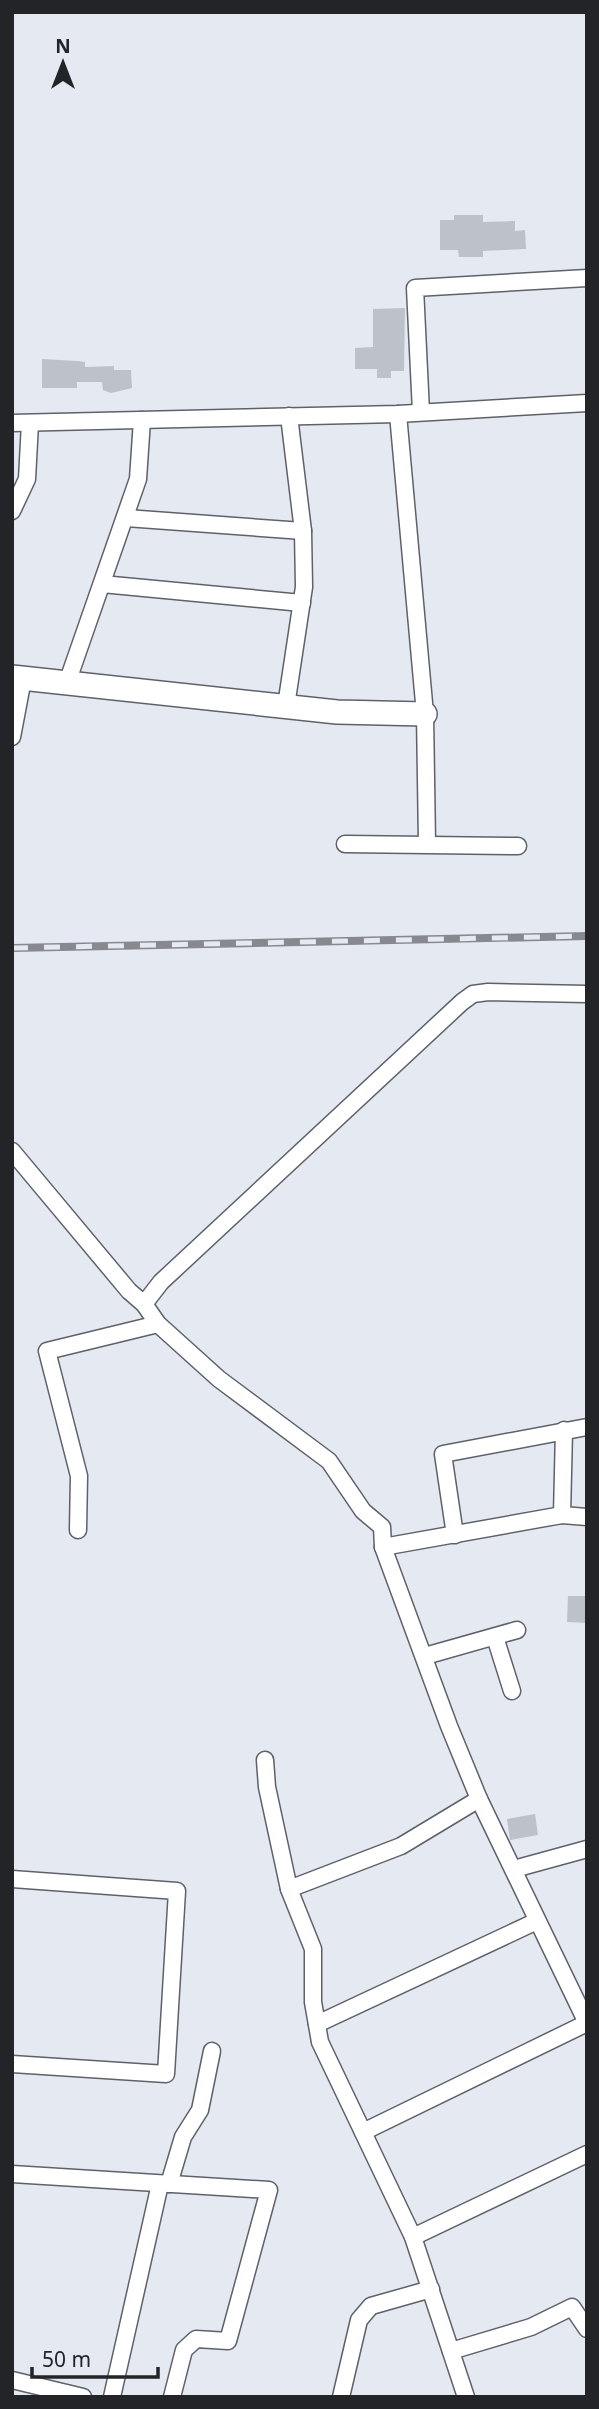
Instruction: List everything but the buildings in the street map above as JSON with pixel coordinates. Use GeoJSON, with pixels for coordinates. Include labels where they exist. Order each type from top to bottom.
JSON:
{"type":"FeatureCollection","features":[{"type":"Feature","properties":{"kind":"street"},"geometry":{"type":"LineString","coordinates":[[421,412],[415,288],[587,278]]}},
{"type":"Feature","properties":{"kind":"street"},"geometry":{"type":"LineString","coordinates":[[12,423],[398,414],[587,403]]}},
{"type":"Feature","properties":{"kind":"street"},"geometry":{"type":"LineString","coordinates":[[398,414],[425,714],[427,844]]}},
{"type":"Feature","properties":{"kind":"street"},"geometry":{"type":"LineString","coordinates":[[286,706],[302,603],[303,531],[289,416]]}},
{"type":"Feature","properties":{"kind":"street"},"geometry":{"type":"LineString","coordinates":[[67,683],[138,479],[142,420]]}},
{"type":"Feature","properties":{"kind":"street"},"geometry":{"type":"LineString","coordinates":[[12,511],[27,479],[30,423]]}},
{"type":"Feature","properties":{"kind":"street"},"geometry":{"type":"LineString","coordinates":[[126,518],[303,531]]}},
{"type":"Feature","properties":{"kind":"street"},"geometry":{"type":"LineString","coordinates":[[102,584],[302,603]]}},
{"type":"Feature","properties":{"kind":"street"},"geometry":{"type":"LineString","coordinates":[[12,737],[18,678],[337,712],[425,714]]}},
{"type":"Feature","properties":{"kind":"street"},"geometry":{"type":"LineString","coordinates":[[345,844],[518,846]]}},
{"type":"Feature","properties":{"kind":"street"},"geometry":{"type":"LineString","coordinates":[[144,1304],[161,1282],[462,1002],[473,995],[488,992],[587,994]]}},
{"type":"Feature","properties":{"kind":"street"},"geometry":{"type":"LineString","coordinates":[[12,1151],[129,1291],[144,1304],[158,1324],[219,1378],[329,1461],[363,1511],[382,1527],[383,1548],[449,1726],[479,1798],[587,2023],[363,2132]]}},
{"type":"Feature","properties":{"kind":"street"},"geometry":{"type":"LineString","coordinates":[[78,1530],[79,1476],[47,1351],[158,1324]]}},
{"type":"Feature","properties":{"kind":"street"},"geometry":{"type":"LineString","coordinates":[[455,1535],[443,1454],[587,1427]]}},
{"type":"Feature","properties":{"kind":"street"},"geometry":{"type":"LineString","coordinates":[[562,1515],[564,1430]]}},
{"type":"Feature","properties":{"kind":"street"},"geometry":{"type":"LineString","coordinates":[[383,1548],[562,1515],[587,1517]]}},
{"type":"Feature","properties":{"kind":"street"},"geometry":{"type":"LineString","coordinates":[[425,1656],[517,1630]]}},
{"type":"Feature","properties":{"kind":"street"},"geometry":{"type":"LineString","coordinates":[[495,1637],[512,1691]]}},
{"type":"Feature","properties":{"kind":"street"},"geometry":{"type":"LineString","coordinates":[[265,1760],[267,1787],[289,1889],[313,1949],[313,2002],[320,2042],[413,2237],[466,2397]]}},
{"type":"Feature","properties":{"kind":"street"},"geometry":{"type":"LineString","coordinates":[[289,1889],[401,1846],[479,1798]]}},
{"type":"Feature","properties":{"kind":"street"},"geometry":{"type":"LineString","coordinates":[[514,1869],[587,1849]]}},
{"type":"Feature","properties":{"kind":"street"},"geometry":{"type":"LineString","coordinates":[[12,1879],[177,1891],[166,2074],[12,2064]]}},
{"type":"Feature","properties":{"kind":"street"},"geometry":{"type":"LineString","coordinates":[[317,2024],[537,1921]]}},
{"type":"Feature","properties":{"kind":"street"},"geometry":{"type":"LineString","coordinates":[[112,2397],[165,2184],[183,2137],[200,2110],[212,2051]]}},
{"type":"Feature","properties":{"kind":"street"},"geometry":{"type":"LineString","coordinates":[[413,2237],[587,2154]]}},
{"type":"Feature","properties":{"kind":"street"},"geometry":{"type":"LineString","coordinates":[[12,2174],[270,2190],[229,2341],[196,2339],[184,2350],[172,2397]]}},
{"type":"Feature","properties":{"kind":"street"},"geometry":{"type":"LineString","coordinates":[[341,2397],[359,2319],[372,2306],[431,2289]]}},
{"type":"Feature","properties":{"kind":"street"},"geometry":{"type":"LineString","coordinates":[[452,2351],[531,2327],[572,2307],[587,2329]]}},
{"type":"Feature","properties":{"kind":"street"},"geometry":{"type":"LineString","coordinates":[[12,2381],[83,2397]]}},
{"type":"Feature","properties":{"kind":"railway"},"geometry":{"type":"LineString","coordinates":[[12,948],[587,936]]}}]}
